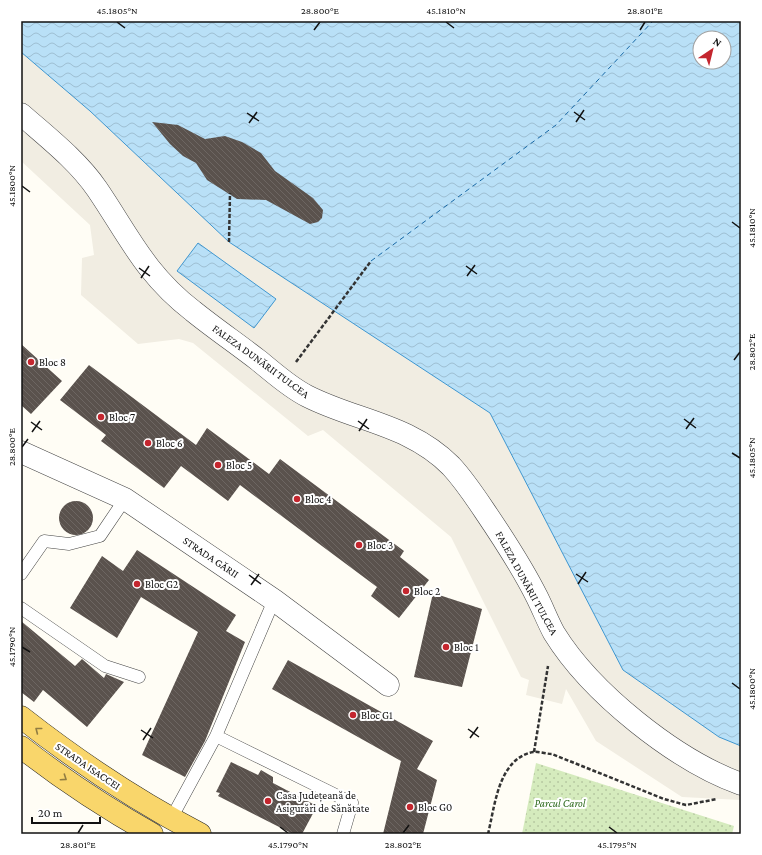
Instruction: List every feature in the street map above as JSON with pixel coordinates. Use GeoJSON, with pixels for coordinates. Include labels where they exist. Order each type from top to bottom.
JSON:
{"type":"FeatureCollection","features":[{"type":"Feature","properties":{"kind":"main road","name":"STRADA ISACCEI"},"geometry":{"type":"LineString","coordinates":[[21,717],[63,749],[126,792],[171,819],[200,834]]}},
{"type":"Feature","properties":{"kind":"main road"},"geometry":{"type":"LineString","coordinates":[[21,747],[45,766],[118,814],[152,834]]}},
{"type":"Feature","properties":{"kind":"street","name":"FALEZA DUNĂRII TULCEA"},"geometry":{"type":"LineString","coordinates":[[21,114],[73,162],[95,187],[132,246],[150,271],[167,289],[192,310],[303,394],[332,408],[386,425],[407,434],[433,450],[452,467],[473,494],[506,543],[537,596],[554,632],[572,658],[592,682],[656,736],[690,759],[723,777],[741,784]]}},
{"type":"Feature","properties":{"kind":"street","name":"STRADA GĂRII"},"geometry":{"type":"LineString","coordinates":[[21,452],[125,499],[274,600],[388,685]]}},
{"type":"Feature","properties":{"kind":"lane"},"geometry":{"type":"LineString","coordinates":[[21,574],[44,541],[69,544],[100,536],[125,499]]}},
{"type":"Feature","properties":{"kind":"lane"},"geometry":{"type":"LineString","coordinates":[[171,819],[216,736],[274,600]]}},
{"type":"Feature","properties":{"kind":"lane"},"geometry":{"type":"LineString","coordinates":[[21,608],[105,666],[139,677]]}},
{"type":"Feature","properties":{"kind":"lane"},"geometry":{"type":"LineString","coordinates":[[216,736],[352,803],[343,834]]}},
{"type":"Feature","properties":{"kind":"path"},"geometry":{"type":"LineString","coordinates":[[229,242],[230,193]]}},
{"type":"Feature","properties":{"kind":"path"},"geometry":{"type":"LineString","coordinates":[[284,380],[371,261]]}},
{"type":"Feature","properties":{"kind":"path"},"geometry":{"type":"LineString","coordinates":[[534,752],[546,684]]}},
{"type":"Feature","properties":{"kind":"path"},"geometry":{"type":"LineString","coordinates":[[488,834],[503,778],[510,765],[522,756],[534,752],[552,754],[664,799],[686,805],[719,799]]}},
{"type":"Feature","properties":{"kind":"green space","name":"Parcul Carol"},"geometry":{"type":"Polygon","coordinates":[[[536,763],[734,826],[732,834],[522,834],[536,763]]]}},
{"type":"Feature","properties":{"kind":"shaded area"},"geometry":{"type":"Polygon","coordinates":[[[21,52],[90,111],[229,242],[490,413],[623,670],[719,737],[741,746],[741,800],[682,797],[596,741],[566,689],[562,704],[526,695],[529,680],[521,677],[451,537],[323,430],[308,436],[193,343],[179,339],[138,344],[81,295],[82,258],[94,255],[90,225],[21,161],[21,52]]]}},
{"type":"Feature","properties":{"kind":"water"},"geometry":{"type":"Polygon","coordinates":[[[21,21],[741,21],[741,746],[719,737],[623,670],[490,413],[229,242],[90,111],[21,52],[21,21]]]}},
{"type":"Feature","properties":{"kind":"water"},"geometry":{"type":"Polygon","coordinates":[[[198,243],[276,299],[254,328],[177,271],[198,243]]]}},
{"type":"Feature","properties":{"kind":"building"},"geometry":{"type":"Polygon","coordinates":[[[152,122],[178,125],[205,139],[225,136],[242,142],[261,153],[275,171],[313,198],[323,210],[322,218],[318,222],[310,224],[266,200],[237,199],[207,180],[196,163],[183,156],[170,144],[152,122]]]}},
{"type":"Feature","properties":{"kind":"building","name":"Bloc 8"},"geometry":{"type":"Polygon","coordinates":[[[21,344],[62,381],[31,414],[21,405],[21,344]]]}},
{"type":"Feature","properties":{"kind":"building"},"geometry":{"type":"Polygon","coordinates":[[[89,365],[196,445],[207,428],[269,474],[280,459],[404,551],[400,557],[429,580],[399,618],[371,596],[377,587],[240,485],[228,501],[181,466],[164,488],[101,441],[106,435],[60,400],[89,365]]]}},
{"type":"Feature","properties":{"kind":"building"},"geometry":{"type":"Polygon","coordinates":[[[73,501],[79,501],[83,502],[90,508],[93,518],[92,525],[86,532],[79,535],[73,535],[69,534],[62,528],[59,521],[59,515],[60,511],[66,504],[73,501]]]}},
{"type":"Feature","properties":{"kind":"building"},"geometry":{"type":"Polygon","coordinates":[[[137,550],[236,615],[226,631],[245,642],[205,741],[185,777],[142,755],[198,632],[141,597],[117,638],[70,608],[102,556],[123,571],[137,550]]]}},
{"type":"Feature","properties":{"kind":"building","name":"Bloc 1"},"geometry":{"type":"Polygon","coordinates":[[[433,593],[482,609],[462,687],[414,677],[433,593]]]}},
{"type":"Feature","properties":{"kind":"building"},"geometry":{"type":"Polygon","coordinates":[[[21,621],[75,666],[82,659],[104,678],[106,674],[124,682],[87,727],[43,690],[34,702],[21,692],[21,621]]]}},
{"type":"Feature","properties":{"kind":"building","name":"Bloc G1"},"geometry":{"type":"Polygon","coordinates":[[[288,660],[433,741],[417,769],[437,780],[423,834],[383,834],[401,761],[272,689],[288,660]]]}},
{"type":"Feature","properties":{"kind":"building","name":"Casa Județeană de Asigurări de Sănătate"},"geometry":{"type":"Polygon","coordinates":[[[231,762],[258,775],[261,770],[273,777],[273,783],[317,806],[302,834],[293,834],[218,796],[220,793],[216,792],[231,762]]]}},
{"type":"Feature","properties":{"kind":"ferry route"},"geometry":{"type":"LineString","coordinates":[[371,261],[556,125],[653,21]]}},
{"type":"Feature","properties":{"kind":"place","name":"Bloc 8"},"geometry":{"type":"Point","coordinates":[31,362]}},
{"type":"Feature","properties":{"kind":"place","name":"Bloc 7"},"geometry":{"type":"Point","coordinates":[101,417]}},
{"type":"Feature","properties":{"kind":"place","name":"Bloc 6"},"geometry":{"type":"Point","coordinates":[148,443]}},
{"type":"Feature","properties":{"kind":"place","name":"Bloc 5"},"geometry":{"type":"Point","coordinates":[218,465]}},
{"type":"Feature","properties":{"kind":"place","name":"Bloc 4"},"geometry":{"type":"Point","coordinates":[297,499]}},
{"type":"Feature","properties":{"kind":"place","name":"Bloc 3"},"geometry":{"type":"Point","coordinates":[359,545]}},
{"type":"Feature","properties":{"kind":"place","name":"Bloc G2"},"geometry":{"type":"Point","coordinates":[137,584]}},
{"type":"Feature","properties":{"kind":"place","name":"Bloc 2"},"geometry":{"type":"Point","coordinates":[406,591]}},
{"type":"Feature","properties":{"kind":"place","name":"Bloc 1"},"geometry":{"type":"Point","coordinates":[446,647]}},
{"type":"Feature","properties":{"kind":"place","name":"Bloc G1"},"geometry":{"type":"Point","coordinates":[353,715]}},
{"type":"Feature","properties":{"kind":"place","name":"Casa Județeană de Asigurări de Sănătate"},"geometry":{"type":"Point","coordinates":[268,801]}},
{"type":"Feature","properties":{"kind":"place","name":"Bloc G0"},"geometry":{"type":"Point","coordinates":[410,807]}}]}
